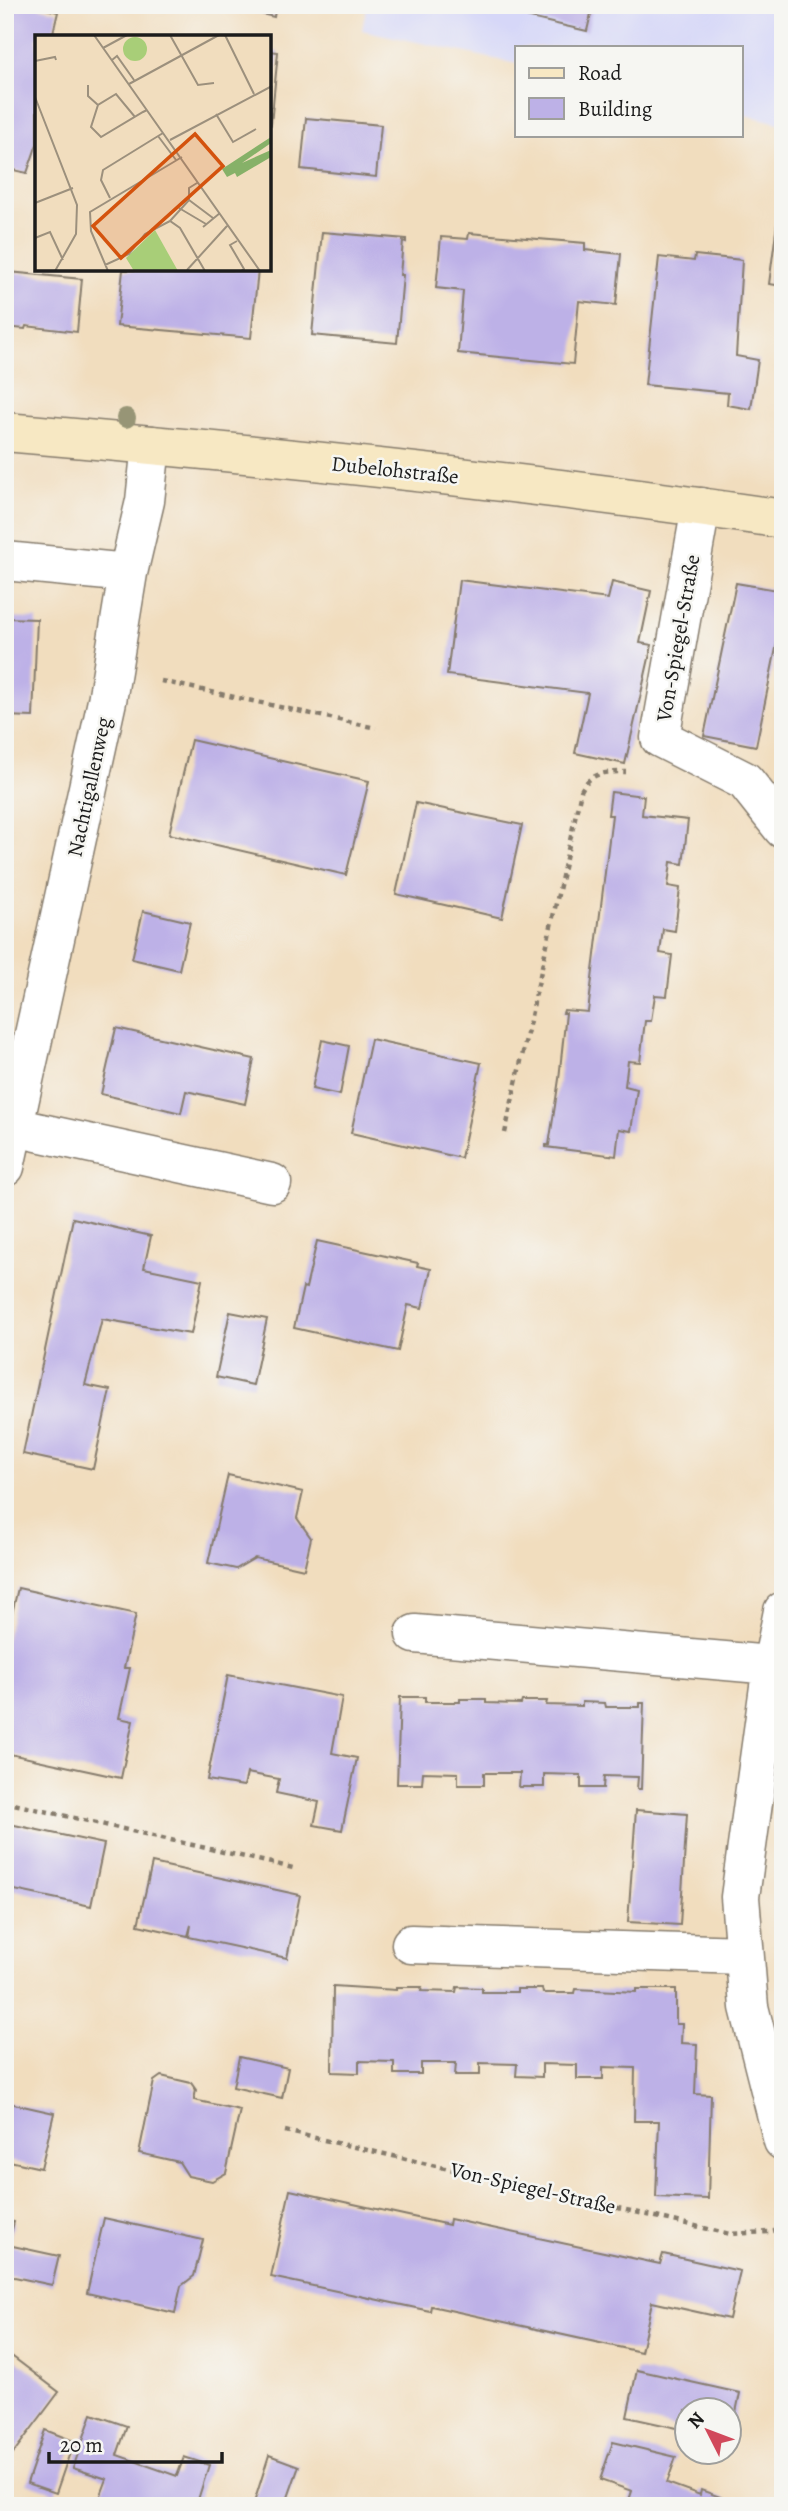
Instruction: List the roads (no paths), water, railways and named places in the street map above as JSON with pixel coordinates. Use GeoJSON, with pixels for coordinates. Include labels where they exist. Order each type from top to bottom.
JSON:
{"type":"FeatureCollection","features":[{"type":"Feature","properties":{"kind":"main road","name":"Dubelohstraße"},"geometry":{"type":"LineString","coordinates":[[5,432],[151,444],[416,472],[783,519]]}},
{"type":"Feature","properties":{"kind":"street","name":"Nachtigallenweg"},"geometry":{"type":"LineString","coordinates":[[5,1167],[107,701],[128,573],[145,501],[151,444]]}},
{"type":"Feature","properties":{"kind":"street","name":"Von-Spiegel-Straße"},"geometry":{"type":"LineString","coordinates":[[701,507],[660,738],[745,781],[783,829]]}},
{"type":"Feature","properties":{"kind":"street"},"geometry":{"type":"LineString","coordinates":[[5,561],[128,573]]}},
{"type":"Feature","properties":{"kind":"street"},"geometry":{"type":"LineString","coordinates":[[15,1127],[272,1183]]}},
{"type":"Feature","properties":{"kind":"street"},"geometry":{"type":"LineString","coordinates":[[783,1611],[772,1665],[740,1897],[749,2007],[783,2141]]}},
{"type":"Feature","properties":{"kind":"street"},"geometry":{"type":"LineString","coordinates":[[415,1634],[772,1665]]}},
{"type":"Feature","properties":{"kind":"street"},"geometry":{"type":"LineString","coordinates":[[411,1944],[743,1955]]}}]}
